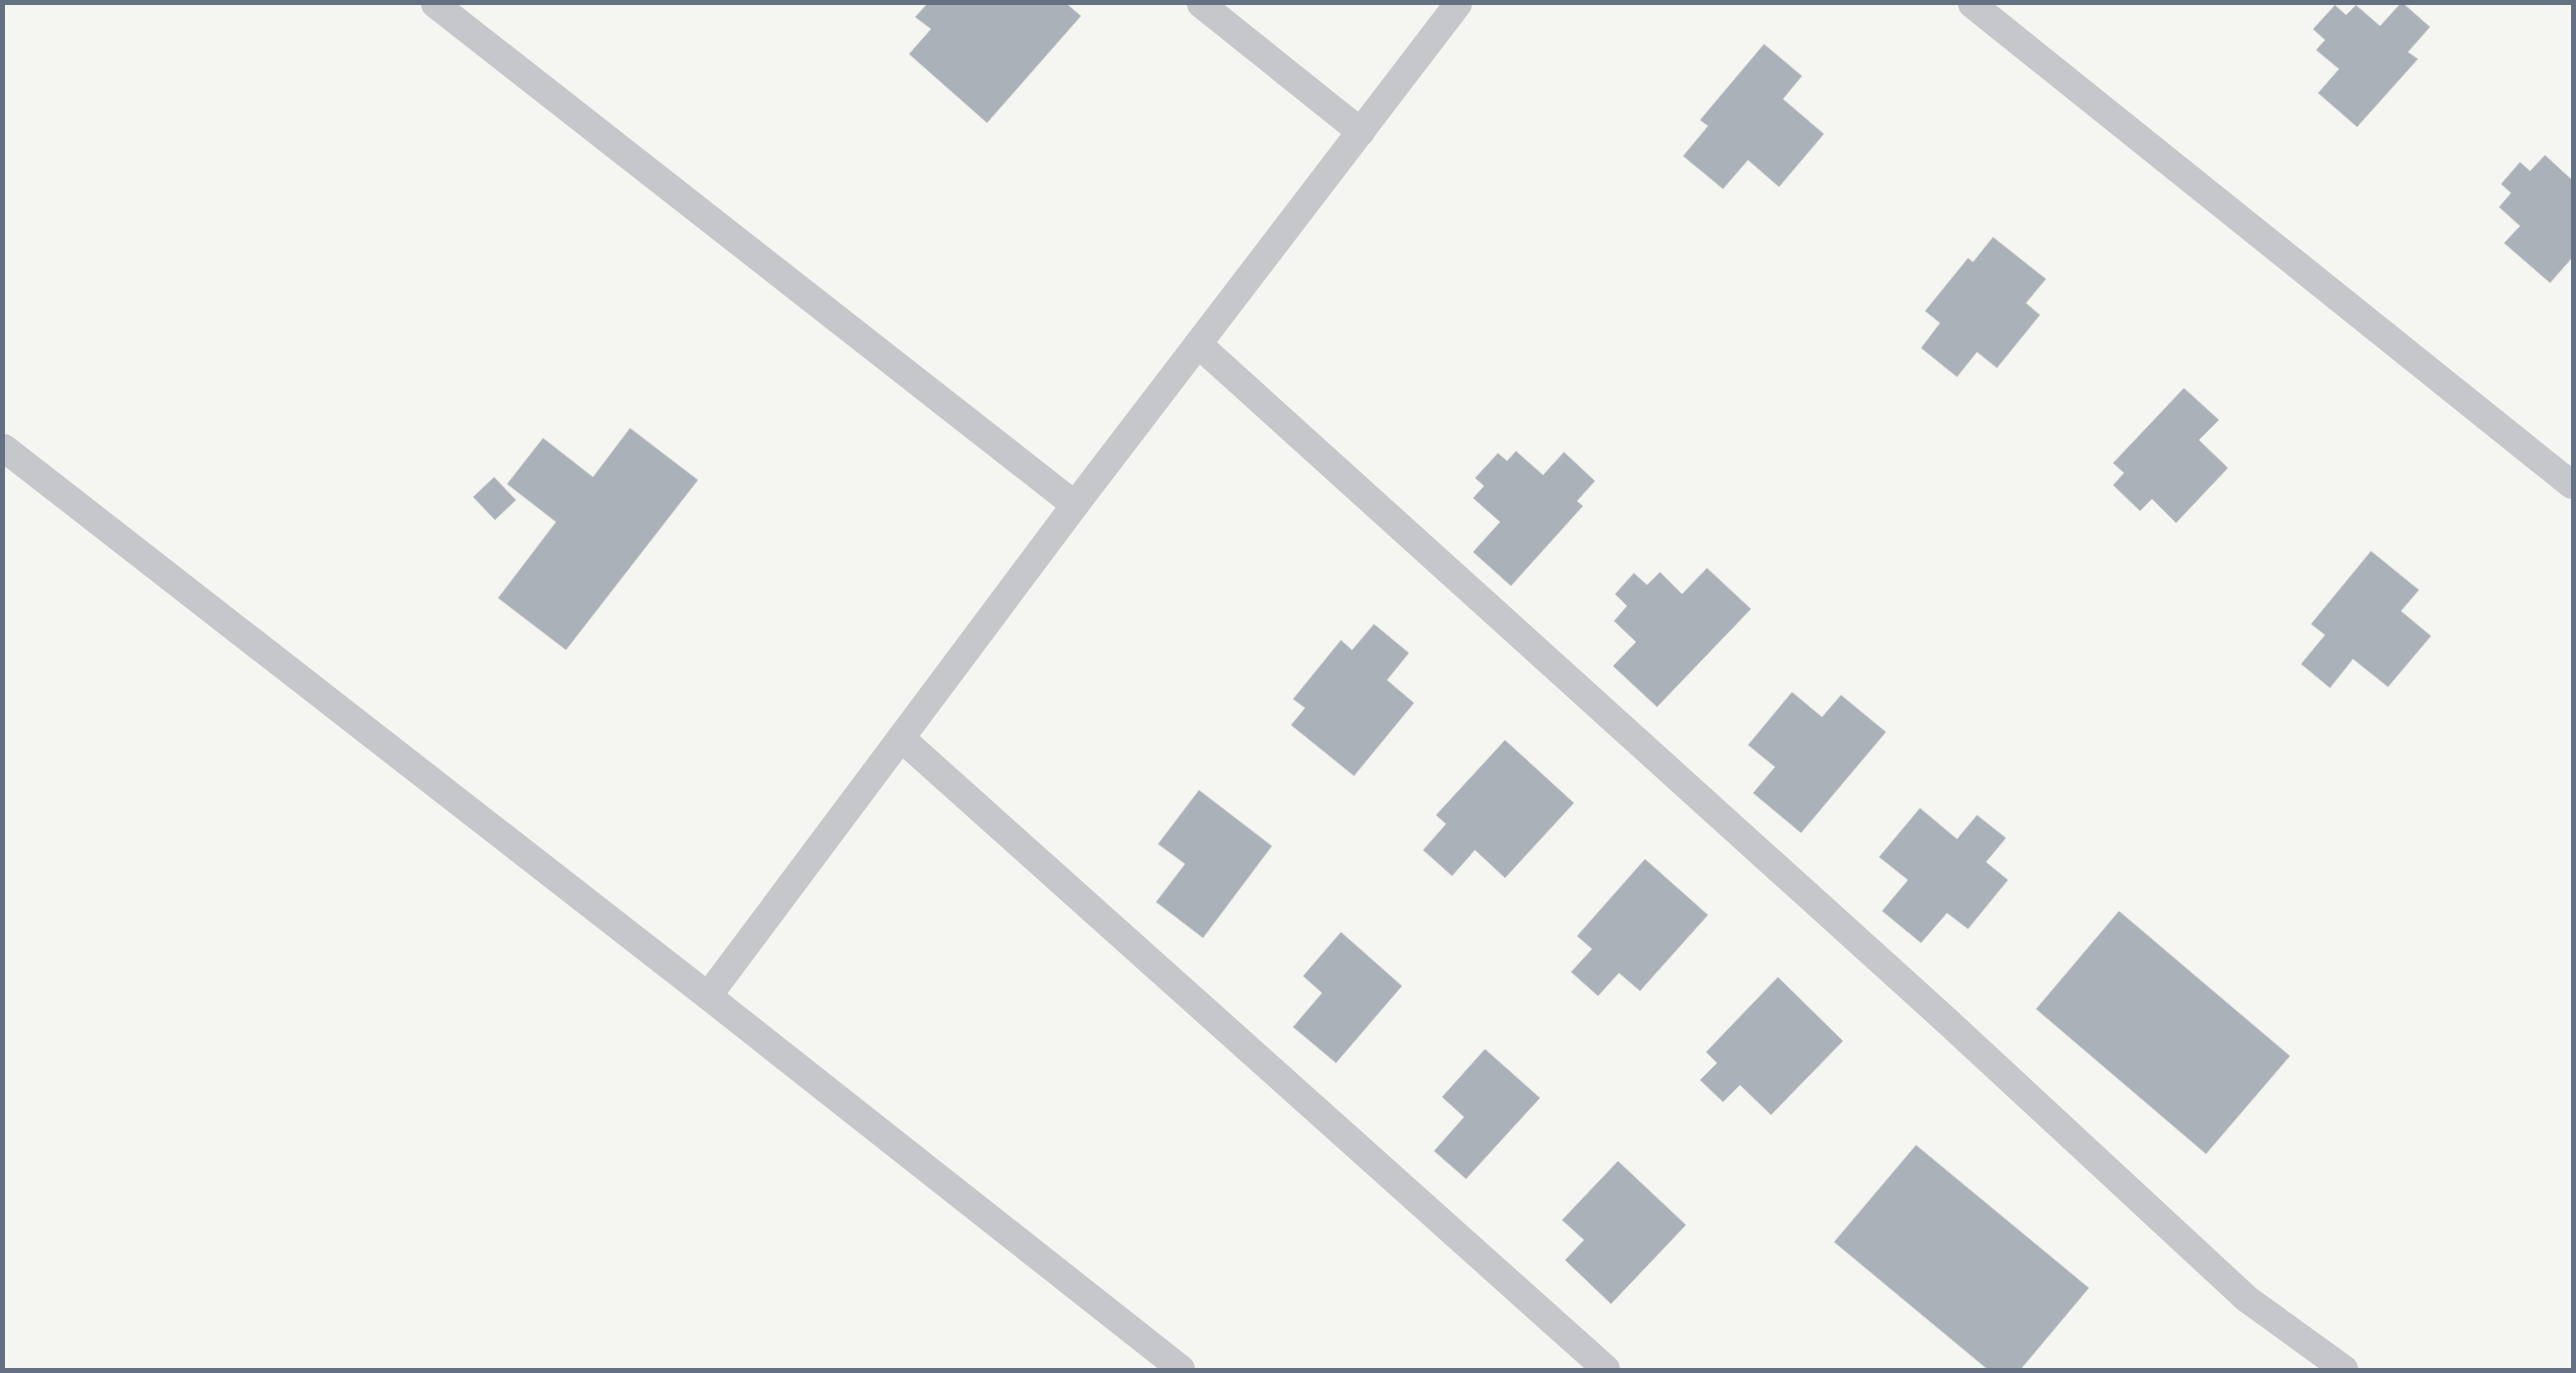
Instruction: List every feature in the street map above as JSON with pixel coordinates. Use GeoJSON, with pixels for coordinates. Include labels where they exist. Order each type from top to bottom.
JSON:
{"type":"FeatureCollection","features":[{"type":"Feature","properties":{"kind":"street"},"geometry":{"type":"LineString","coordinates":[[435,4],[1074,505]]}},
{"type":"Feature","properties":{"kind":"street"},"geometry":{"type":"LineString","coordinates":[[1201,4],[1361,132]]}},
{"type":"Feature","properties":{"kind":"street"},"geometry":{"type":"LineString","coordinates":[[708,996],[1074,505],[1458,4]]}},
{"type":"Feature","properties":{"kind":"street"},"geometry":{"type":"LineString","coordinates":[[1972,4],[2572,485]]}},
{"type":"Feature","properties":{"kind":"street"},"geometry":{"type":"LineString","coordinates":[[1198,344],[1947,1021],[2247,1299],[2344,1369]]}},
{"type":"Feature","properties":{"kind":"street"},"geometry":{"type":"LineString","coordinates":[[4,448],[708,996],[1181,1369]]}},
{"type":"Feature","properties":{"kind":"street"},"geometry":{"type":"LineString","coordinates":[[901,738],[1606,1369]]}},
{"type":"Feature","properties":{"kind":"building"},"geometry":{"type":"Polygon","coordinates":[[[927,4],[1067,4],[1081,16],[987,123],[909,54],[931,29],[915,17],[927,4]]]}},
{"type":"Feature","properties":{"kind":"building"},"geometry":{"type":"Polygon","coordinates":[[[2400,4],[2404,4],[2430,27],[2408,52],[2418,59],[2357,127],[2318,93],[2339,69],[2316,50],[2325,40],[2313,29],[2335,5],[2346,15],[2356,5],[2380,26],[2400,4]]]}},
{"type":"Feature","properties":{"kind":"building"},"geometry":{"type":"Polygon","coordinates":[[[1764,44],[1802,76],[1783,99],[1824,134],[1779,187],[1748,160],[1723,189],[1683,156],[1708,126],[1700,120],[1764,44]]]}},
{"type":"Feature","properties":{"kind":"building"},"geometry":{"type":"Polygon","coordinates":[[[2545,155],[2572,180],[2572,258],[2550,283],[2504,243],[2520,226],[2499,207],[2511,193],[2501,184],[2520,162],[2530,171],[2545,155]]]}},
{"type":"Feature","properties":{"kind":"building"},"geometry":{"type":"Polygon","coordinates":[[[1993,237],[2046,279],[2026,303],[2040,315],[1997,368],[1977,352],[1957,377],[1921,348],[1940,323],[1925,311],[1968,258],[1973,262],[1993,237]]]}},
{"type":"Feature","properties":{"kind":"building"},"geometry":{"type":"Polygon","coordinates":[[[2184,388],[2219,420],[2199,440],[2228,468],[2176,523],[2152,499],[2140,511],[2113,485],[2124,473],[2113,463],[2184,388]]]}},
{"type":"Feature","properties":{"kind":"building"},"geometry":{"type":"Polygon","coordinates":[[[630,428],[698,480],[566,650],[498,598],[556,522],[507,484],[543,438],[593,477],[630,428]]]}},
{"type":"Feature","properties":{"kind":"building"},"geometry":{"type":"Polygon","coordinates":[[[1516,451],[1543,475],[1564,452],[1595,481],[1577,501],[1583,506],[1511,586],[1473,552],[1500,522],[1473,498],[1484,486],[1475,478],[1498,453],[1507,461],[1516,451]]]}},
{"type":"Feature","properties":{"kind":"building"},"geometry":{"type":"Polygon","coordinates":[[[494,477],[516,500],[495,520],[473,497],[494,477]]]}},
{"type":"Feature","properties":{"kind":"building"},"geometry":{"type":"Polygon","coordinates":[[[2371,551],[2419,590],[2401,611],[2431,636],[2388,687],[2353,659],[2330,688],[2301,664],[2325,635],[2311,624],[2371,551]]]}},
{"type":"Feature","properties":{"kind":"building"},"geometry":{"type":"Polygon","coordinates":[[[1707,568],[1751,609],[1657,707],[1613,666],[1636,642],[1614,621],[1627,606],[1615,594],[1634,573],[1647,585],[1660,572],[1682,594],[1707,568]]]}},
{"type":"Feature","properties":{"kind":"building"},"geometry":{"type":"Polygon","coordinates":[[[1374,624],[1409,653],[1387,680],[1414,703],[1354,776],[1291,725],[1305,708],[1293,699],[1341,640],[1352,650],[1374,624]]]}},
{"type":"Feature","properties":{"kind":"building"},"geometry":{"type":"Polygon","coordinates":[[[1792,692],[1822,717],[1841,695],[1886,732],[1801,833],[1753,793],[1775,767],[1748,745],[1792,692]]]}},
{"type":"Feature","properties":{"kind":"building"},"geometry":{"type":"Polygon","coordinates":[[[1505,740],[1574,803],[1505,878],[1475,850],[1452,876],[1423,850],[1446,824],[1436,815],[1505,740]]]}},
{"type":"Feature","properties":{"kind":"building"},"geometry":{"type":"Polygon","coordinates":[[[1199,790],[1272,846],[1203,938],[1156,902],[1185,864],[1158,844],[1199,790]]]}},
{"type":"Feature","properties":{"kind":"building"},"geometry":{"type":"Polygon","coordinates":[[[1920,808],[1957,839],[1977,815],[2006,838],[1986,862],[2008,880],[1968,929],[1947,913],[1921,943],[1882,911],[1908,880],[1879,857],[1920,808]]]}},
{"type":"Feature","properties":{"kind":"building"},"geometry":{"type":"Polygon","coordinates":[[[1645,859],[1708,915],[1640,991],[1619,973],[1598,996],[1571,972],[1592,949],[1577,936],[1645,859]]]}},
{"type":"Feature","properties":{"kind":"building"},"geometry":{"type":"Polygon","coordinates":[[[2119,911],[2290,1056],[2206,1154],[2036,1009],[2119,911]]]}},
{"type":"Feature","properties":{"kind":"building"},"geometry":{"type":"Polygon","coordinates":[[[1341,932],[1402,986],[1336,1063],[1293,1027],[1322,993],[1303,976],[1341,932]]]}},
{"type":"Feature","properties":{"kind":"building"},"geometry":{"type":"Polygon","coordinates":[[[1778,977],[1843,1041],[1771,1115],[1740,1085],[1723,1102],[1700,1080],[1717,1063],[1706,1052],[1778,977]]]}},
{"type":"Feature","properties":{"kind":"building"},"geometry":{"type":"Polygon","coordinates":[[[1485,1049],[1540,1098],[1466,1179],[1434,1151],[1464,1117],[1442,1097],[1485,1049]]]}},
{"type":"Feature","properties":{"kind":"building"},"geometry":{"type":"Polygon","coordinates":[[[1916,1145],[2089,1288],[2021,1369],[1987,1369],[1834,1242],[1916,1145]]]}},
{"type":"Feature","properties":{"kind":"building"},"geometry":{"type":"Polygon","coordinates":[[[1618,1161],[1686,1225],[1611,1304],[1565,1260],[1584,1240],[1562,1220],[1618,1161]]]}}]}
